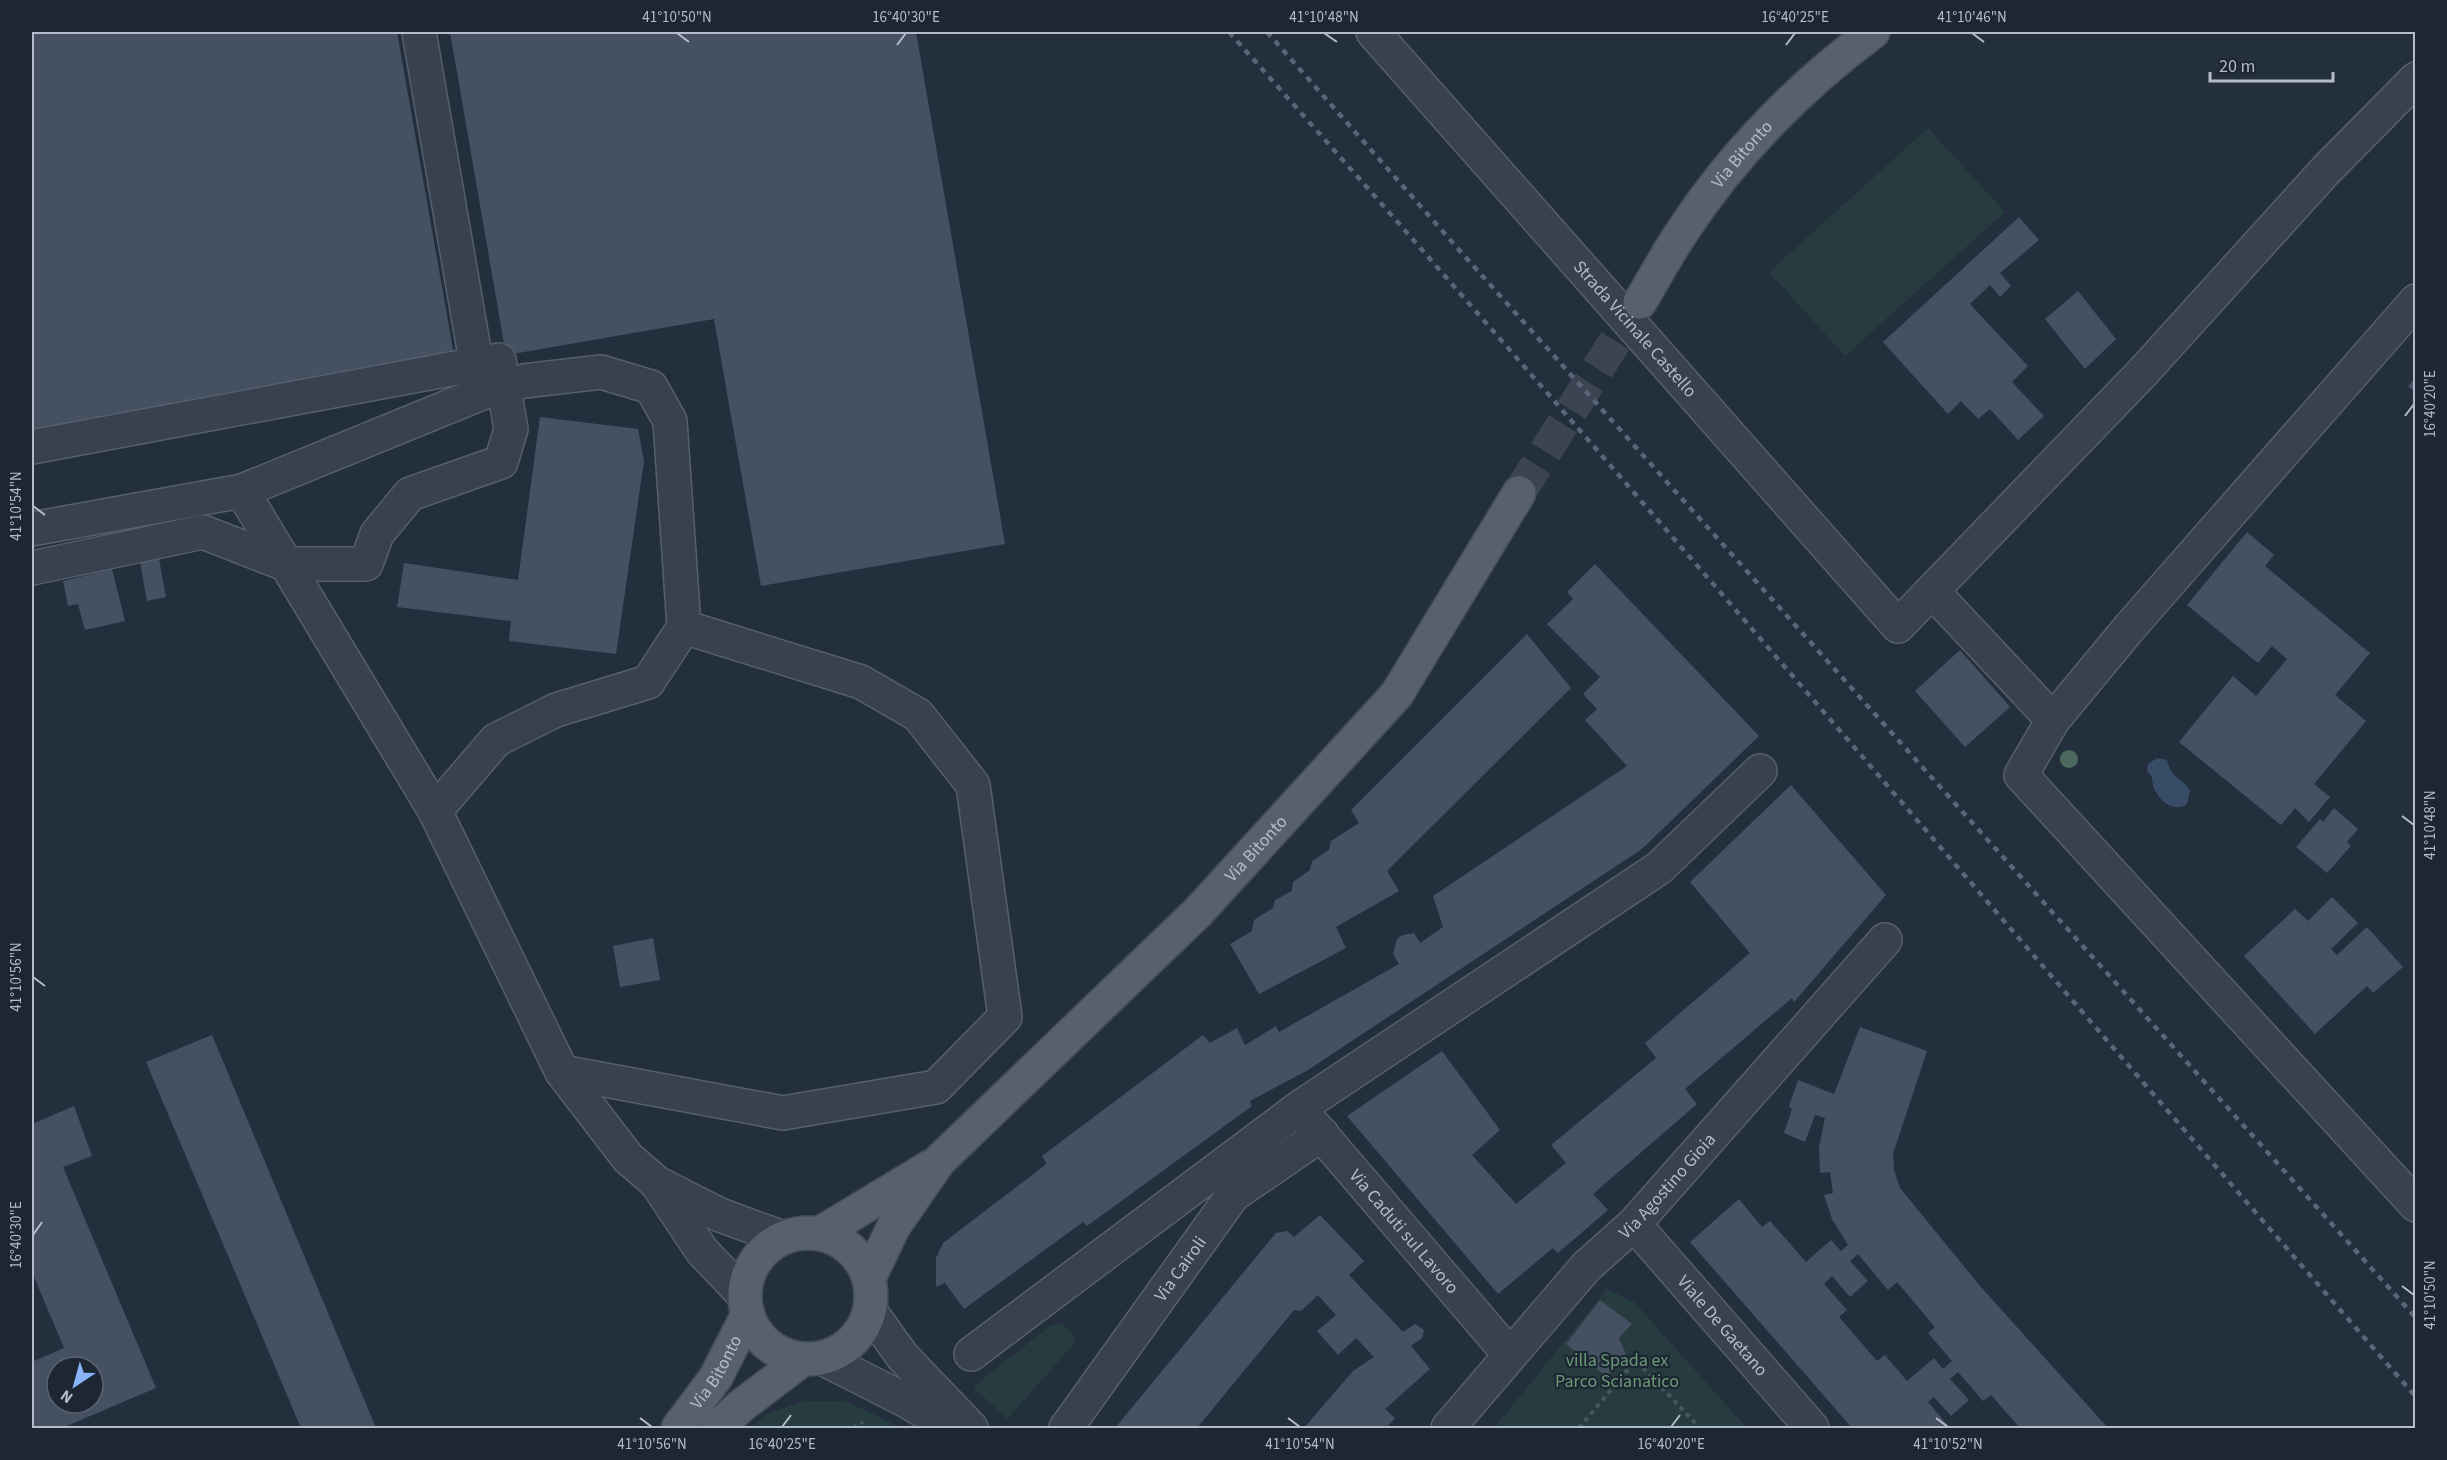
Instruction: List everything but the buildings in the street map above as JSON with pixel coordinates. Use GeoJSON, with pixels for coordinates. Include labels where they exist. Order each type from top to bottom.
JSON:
{"type":"FeatureCollection","features":[{"type":"Feature","properties":{"kind":"main road","name":"Via Bitonto"},"geometry":{"type":"LineString","coordinates":[[1640,302],[1683,231],[1733,163],[1789,103],[1850,49],[1873,32]]}},
{"type":"Feature","properties":{"kind":"main road","name":"Via Bitonto"},"geometry":{"type":"LineString","coordinates":[[939,1161],[1198,912],[1397,694],[1519,493]]}},
{"type":"Feature","properties":{"kind":"main road"},"geometry":{"type":"LineString","coordinates":[[819,1234],[939,1161]]}},
{"type":"Feature","properties":{"kind":"main road"},"geometry":{"type":"LineString","coordinates":[[869,1278],[894,1226],[939,1161]]}},
{"type":"Feature","properties":{"kind":"main road"},"geometry":{"type":"LineString","coordinates":[[801,1233],[819,1234],[836,1239],[862,1262],[869,1278],[872,1294],[870,1311],[864,1327],[853,1341],[838,1352],[812,1358],[785,1354],[769,1345],[756,1331],[747,1305],[747,1278],[755,1261],[767,1248],[783,1238],[801,1233]]}},
{"type":"Feature","properties":{"kind":"main road","name":"Via Bitonto"},"geometry":{"type":"LineString","coordinates":[[678,1428],[716,1377],[747,1305]]}},
{"type":"Feature","properties":{"kind":"main road","name":"Via Bitonto"},"geometry":{"type":"LineString","coordinates":[[717,1428],[741,1406],[812,1358]]}},
{"type":"Feature","properties":{"kind":"street"},"geometry":{"type":"LineString","coordinates":[[32,568],[203,532],[285,564],[366,564],[377,534],[410,494],[501,462],[511,429],[487,381],[419,32]]}},
{"type":"Feature","properties":{"kind":"street","name":"Strada Vicinale Castello"},"geometry":{"type":"LineString","coordinates":[[1373,32],[1898,626],[1932,591]]}},
{"type":"Feature","properties":{"kind":"street"},"geometry":{"type":"LineString","coordinates":[[2053,720],[1932,591],[2144,371],[2326,170],[2415,79]]}},
{"type":"Feature","properties":{"kind":"street"},"geometry":{"type":"LineString","coordinates":[[2415,301],[2130,627],[2053,720],[2021,774],[2415,1205]]}},
{"type":"Feature","properties":{"kind":"street"},"geometry":{"type":"LineString","coordinates":[[32,447],[487,381],[524,381],[601,372],[651,387],[670,421],[684,627],[648,682],[556,710],[496,740],[435,811]]}},
{"type":"Feature","properties":{"kind":"street"},"geometry":{"type":"LineString","coordinates":[[32,529],[242,491],[487,381]]}},
{"type":"Feature","properties":{"kind":"street"},"geometry":{"type":"LineString","coordinates":[[242,491],[435,811],[562,1072],[628,1158],[657,1183],[720,1215],[783,1238]]}},
{"type":"Feature","properties":{"kind":"street"},"geometry":{"type":"LineString","coordinates":[[562,1072],[783,1113],[936,1087],[1005,1017],[973,785],[918,715],[861,682],[684,627]]}},
{"type":"Feature","properties":{"kind":"street"},"geometry":{"type":"LineString","coordinates":[[971,1354],[1299,1108],[1659,868],[1760,771]]}},
{"type":"Feature","properties":{"kind":"street","name":"Via Agostino Gioia"},"geometry":{"type":"LineString","coordinates":[[1448,1428],[1586,1267],[1634,1224],[1885,940]]}},
{"type":"Feature","properties":{"kind":"street","name":"Via Caduti sul Lavoro"},"geometry":{"type":"LineString","coordinates":[[1299,1108],[1510,1355]]}},
{"type":"Feature","properties":{"kind":"street","name":"Via Cairoli"},"geometry":{"type":"LineString","coordinates":[[1066,1428],[1233,1195],[1322,1134]]}},
{"type":"Feature","properties":{"kind":"street"},"geometry":{"type":"LineString","coordinates":[[657,1183],[702,1251],[747,1305]]}},
{"type":"Feature","properties":{"kind":"street","name":"Viale De Gaetano"},"geometry":{"type":"LineString","coordinates":[[1634,1224],[1812,1428]]}},
{"type":"Feature","properties":{"kind":"street"},"geometry":{"type":"LineString","coordinates":[[870,1311],[903,1357],[971,1428]]}},
{"type":"Feature","properties":{"kind":"street"},"geometry":{"type":"LineString","coordinates":[[812,1358],[903,1399],[953,1428]]}},
{"type":"Feature","properties":{"kind":"path"},"geometry":{"type":"LineString","coordinates":[[1579,1428],[1636,1360],[1700,1428]]}},
{"type":"Feature","properties":{"kind":"green space"},"geometry":{"type":"Polygon","coordinates":[[[1928,128],[2005,212],[1845,356],[1769,272],[1928,128]]]}},
{"type":"Feature","properties":{"kind":"green space","name":"villa Spada ex Parco Scianatico"},"geometry":{"type":"Polygon","coordinates":[[[1607,1289],[1634,1302],[1747,1428],[1494,1428],[1607,1289]]]}},
{"type":"Feature","properties":{"kind":"green space"},"geometry":{"type":"Polygon","coordinates":[[[1057,1324],[1066,1327],[1072,1333],[1075,1338],[1073,1345],[1007,1419],[973,1387],[1050,1326],[1057,1324]]]}},
{"type":"Feature","properties":{"kind":"green space"},"geometry":{"type":"Polygon","coordinates":[[[805,1401],[843,1401],[901,1428],[749,1428],[767,1414],[805,1401]]]}},
{"type":"Feature","properties":{"kind":"water"},"geometry":{"type":"Polygon","coordinates":[[[2157,758],[2167,760],[2174,775],[2187,786],[2190,791],[2187,804],[2172,807],[2164,802],[2157,793],[2152,777],[2147,771],[2148,764],[2157,758]]]}},
{"type":"Feature","properties":{"kind":"tunnel"},"geometry":{"type":"LineString","coordinates":[[1519,493],[1640,302]]}},
{"type":"Feature","properties":{"kind":"railway"},"geometry":{"type":"LineString","coordinates":[[1229,32],[1676,541],[2416,1397]]}},
{"type":"Feature","properties":{"kind":"railway"},"geometry":{"type":"LineString","coordinates":[[1267,32],[1460,251],[2416,1318]]}}]}
